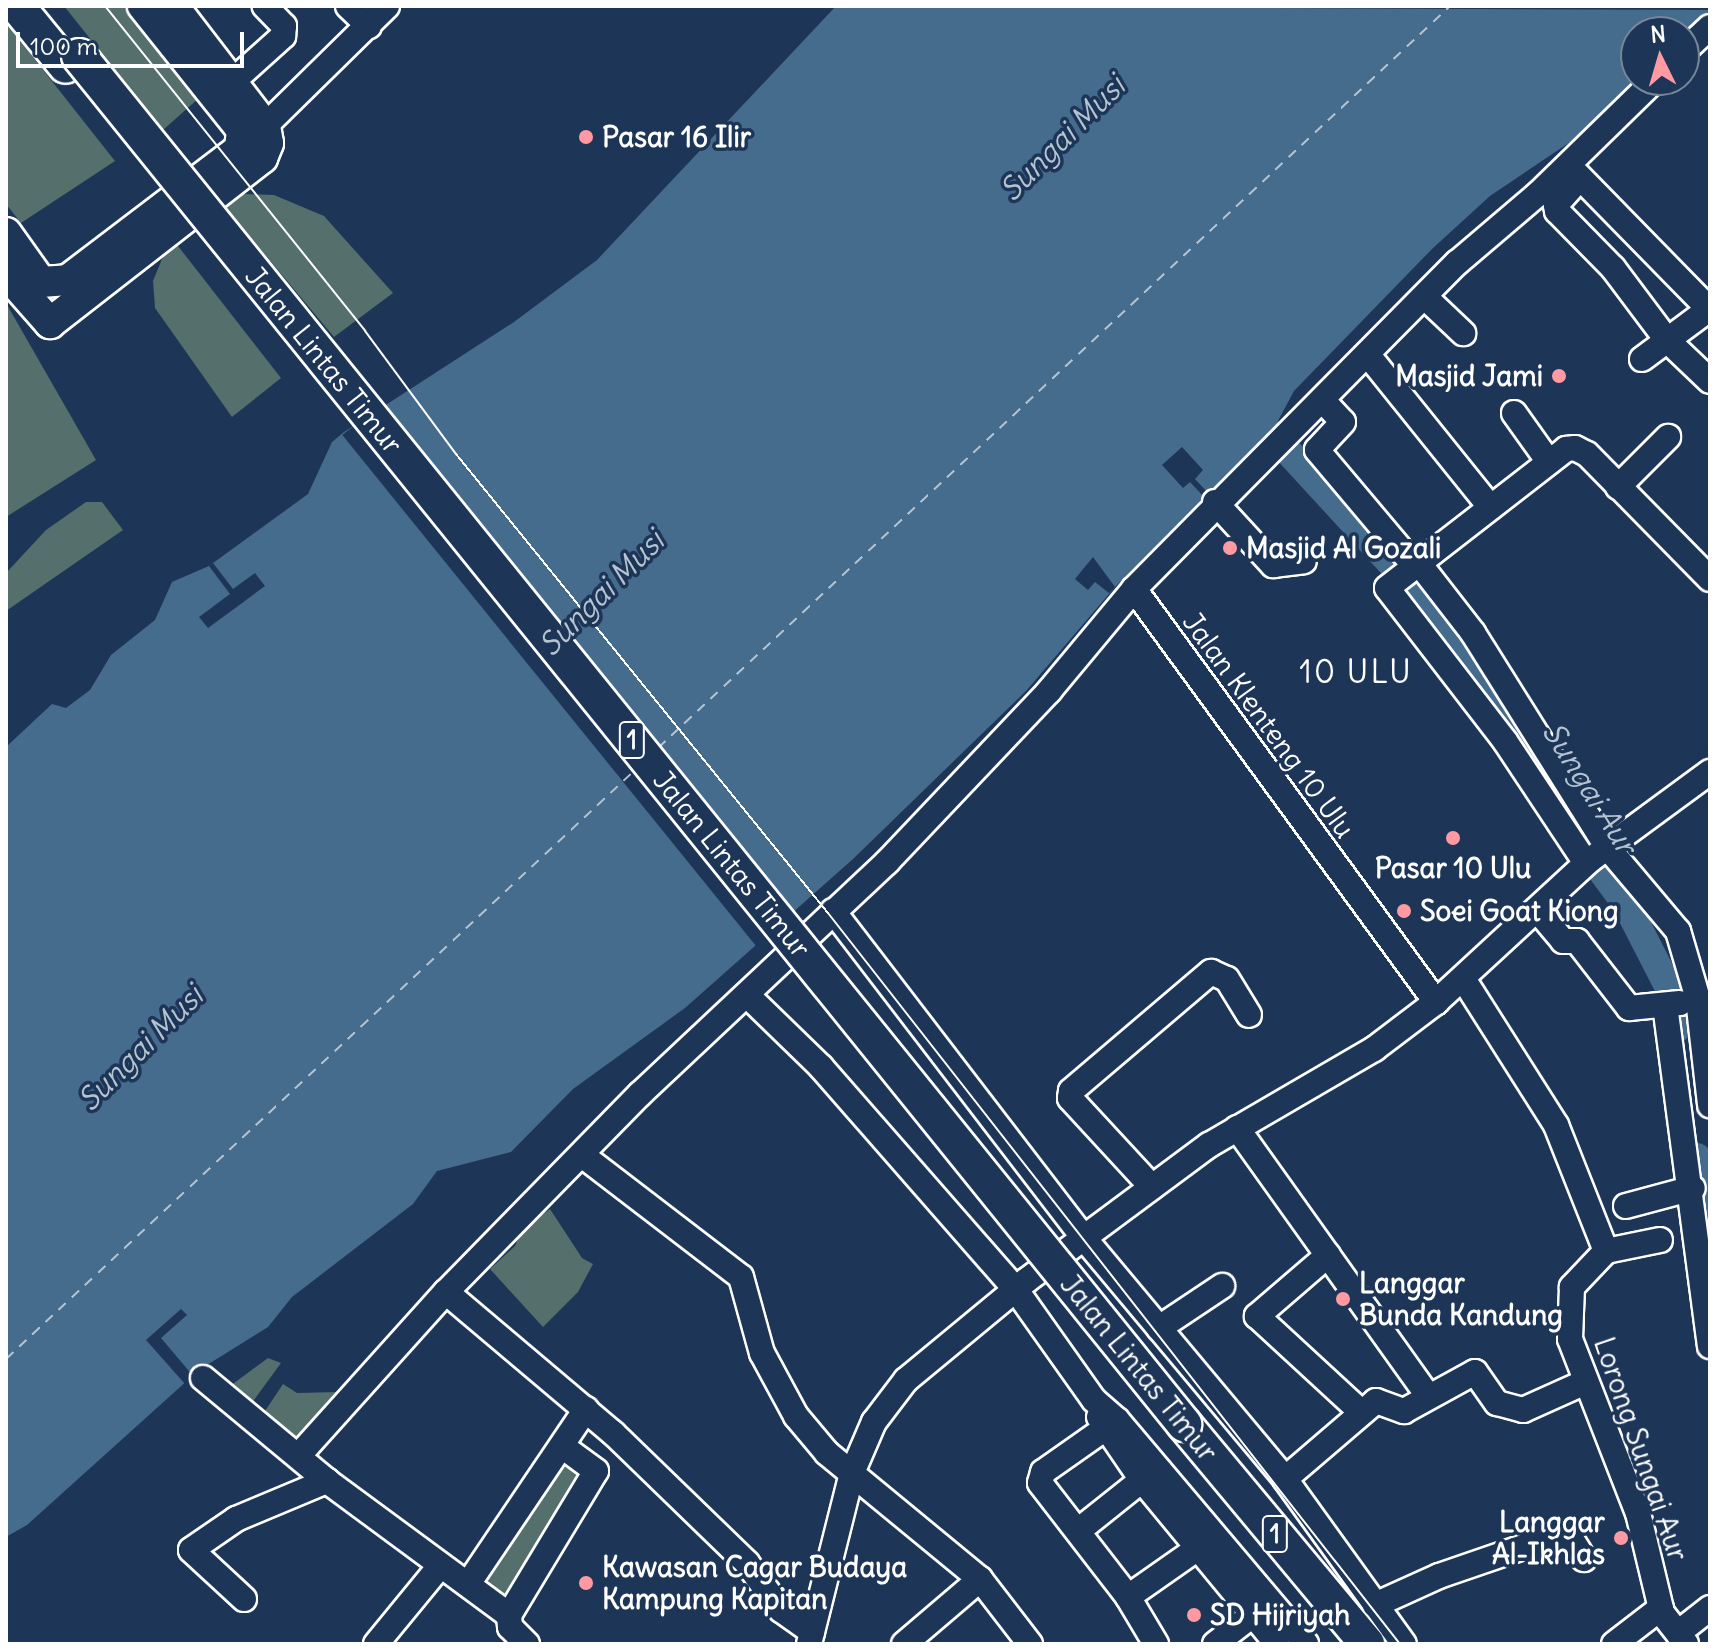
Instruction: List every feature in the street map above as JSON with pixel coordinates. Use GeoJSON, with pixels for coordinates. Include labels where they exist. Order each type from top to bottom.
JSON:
{"type":"FeatureCollection","features":[{"type":"Feature","properties":{"kind":"highway","name":"Jalan Lintas Timur"},"geometry":{"type":"LineString","coordinates":[[17,6],[72,61],[1178,1429],[1343,1644]]}},
{"type":"Feature","properties":{"kind":"highway","name":"Jalan Lintas Timur"},"geometry":{"type":"LineString","coordinates":[[39,6],[72,61]]}},
{"type":"Feature","properties":{"kind":"highway","name":"Jalan Lintas Timur"},"geometry":{"type":"LineString","coordinates":[[1178,1429],[1367,1644]]}},
{"type":"Feature","properties":{"kind":"main road"},"geometry":{"type":"LineString","coordinates":[[6,233],[41,282],[68,280],[240,149],[242,130],[143,6]]}},
{"type":"Feature","properties":{"kind":"main road"},"geometry":{"type":"LineString","coordinates":[[6,273],[50,323],[262,158],[268,143],[265,126],[173,6]]}},
{"type":"Feature","properties":{"kind":"street"},"geometry":{"type":"LineString","coordinates":[[232,82],[283,36],[284,26],[265,6]]}},
{"type":"Feature","properties":{"kind":"street"},"geometry":{"type":"LineString","coordinates":[[348,6],[369,26]]}},
{"type":"Feature","properties":{"kind":"street"},"geometry":{"type":"LineString","coordinates":[[265,126],[387,6]]}},
{"type":"Feature","properties":{"kind":"street"},"geometry":{"type":"LineString","coordinates":[[299,1455],[446,1292],[682,1052],[887,862],[1049,691],[1134,589],[1215,502],[1427,299],[1458,262],[1574,172],[1641,96]]}},
{"type":"Feature","properties":{"kind":"street"},"geometry":{"type":"LineString","coordinates":[[1574,172],[1710,310],[1642,359]]}},
{"type":"Feature","properties":{"kind":"street"},"geometry":{"type":"LineString","coordinates":[[1574,172],[1556,208],[1613,268],[1710,381]]}},
{"type":"Feature","properties":{"kind":"street"},"geometry":{"type":"LineString","coordinates":[[1427,299],[1463,333]]}},
{"type":"Feature","properties":{"kind":"street"},"geometry":{"type":"LineString","coordinates":[[1372,360],[1490,507]]}},
{"type":"Feature","properties":{"kind":"street"},"geometry":{"type":"LineString","coordinates":[[1327,405],[1343,422],[1317,450],[1409,570],[1597,855],[1678,931],[1700,998],[1710,1105]]}},
{"type":"Feature","properties":{"kind":"street"},"geometry":{"type":"LineString","coordinates":[[1514,413],[1549,462]]}},
{"type":"Feature","properties":{"kind":"street"},"geometry":{"type":"LineString","coordinates":[[1618,487],[1668,437]]}},
{"type":"Feature","properties":{"kind":"street"},"geometry":{"type":"LineString","coordinates":[[1597,855],[1503,709],[1388,592],[1409,570],[1490,507],[1566,449],[1575,448],[1710,579]]}},
{"type":"Feature","properties":{"kind":"street"},"geometry":{"type":"LineString","coordinates":[[1215,502],[1273,565],[1304,561]]}},
{"type":"Feature","properties":{"kind":"street","name":"Jalan Klenteng 10 Ulu"},"geometry":{"type":"LineString","coordinates":[[1134,589],[1436,1002]]}},
{"type":"Feature","properties":{"kind":"street"},"geometry":{"type":"LineString","coordinates":[[446,1292],[586,1409],[747,1563],[781,1610],[811,1638],[852,1473],[886,1402],[906,1380],[1083,1237],[1152,1187],[1237,1128],[1374,1049],[1464,980],[1597,855],[1710,772]]}},
{"type":"Feature","properties":{"kind":"street"},"geometry":{"type":"LineString","coordinates":[[833,911],[1083,1237],[1285,1479],[1404,1644]]}},
{"type":"Feature","properties":{"kind":"street"},"geometry":{"type":"LineString","coordinates":[[1538,911],[1563,941],[1577,941],[1629,1008],[1700,998]]}},
{"type":"Feature","properties":{"kind":"street"},"geometry":{"type":"LineString","coordinates":[[1152,1187],[1070,1098],[1071,1091],[1211,972],[1227,979],[1249,1015]]}},
{"type":"Feature","properties":{"kind":"street"},"geometry":{"type":"LineString","coordinates":[[1464,980],[1556,1125],[1606,1251],[1660,1240]]}},
{"type":"Feature","properties":{"kind":"street"},"geometry":{"type":"LineString","coordinates":[[747,995],[821,1067],[1016,1290],[1094,1400],[1142,1480],[1277,1644]]}},
{"type":"Feature","properties":{"kind":"street"},"geometry":{"type":"LineString","coordinates":[[1666,1005],[1693,1188],[1710,1346]]}},
{"type":"Feature","properties":{"kind":"street"},"geometry":{"type":"LineString","coordinates":[[1237,1128],[1428,1396]]}},
{"type":"Feature","properties":{"kind":"street"},"geometry":{"type":"LineString","coordinates":[[582,1155],[741,1277],[762,1353],[782,1395],[825,1451],[980,1579],[1030,1644]]}},
{"type":"Feature","properties":{"kind":"street"},"geometry":{"type":"LineString","coordinates":[[1626,1206],[1693,1188]]}},
{"type":"Feature","properties":{"kind":"street","name":"Lorong Sungai Aur"},"geometry":{"type":"LineString","coordinates":[[1606,1251],[1570,1293],[1570,1339],[1583,1383],[1638,1513],[1661,1608],[1682,1639]]}},
{"type":"Feature","properties":{"kind":"street"},"geometry":{"type":"LineString","coordinates":[[1328,1255],[1257,1316],[1361,1412]]}},
{"type":"Feature","properties":{"kind":"street"},"geometry":{"type":"LineString","coordinates":[[1159,1328],[1222,1286]]}},
{"type":"Feature","properties":{"kind":"street"},"geometry":{"type":"LineString","coordinates":[[1285,1479],[1377,1401],[1404,1411],[1477,1372],[1497,1403],[1523,1410],[1583,1383]]}},
{"type":"Feature","properties":{"kind":"street"},"geometry":{"type":"LineString","coordinates":[[203,1378],[327,1481],[509,1615]]}},
{"type":"Feature","properties":{"kind":"street"},"geometry":{"type":"LineString","coordinates":[[468,1584],[586,1409]]}},
{"type":"Feature","properties":{"kind":"street"},"geometry":{"type":"LineString","coordinates":[[1110,1425],[1040,1476],[1128,1597],[1156,1644]]}},
{"type":"Feature","properties":{"kind":"street"},"geometry":{"type":"LineString","coordinates":[[1110,1425],[1306,1644]]}},
{"type":"Feature","properties":{"kind":"street"},"geometry":{"type":"LineString","coordinates":[[527,1644],[510,1627],[509,1615],[594,1478],[592,1464],[562,1446]]}},
{"type":"Feature","properties":{"kind":"street"},"geometry":{"type":"LineString","coordinates":[[1078,1531],[1142,1480]]}},
{"type":"Feature","properties":{"kind":"street"},"geometry":{"type":"LineString","coordinates":[[244,1599],[191,1550],[236,1519],[327,1481]]}},
{"type":"Feature","properties":{"kind":"street"},"geometry":{"type":"LineString","coordinates":[[1375,1605],[1439,1576],[1567,1532],[1584,1559]]}},
{"type":"Feature","properties":{"kind":"street"},"geometry":{"type":"LineString","coordinates":[[1128,1597],[1198,1548]]}},
{"type":"Feature","properties":{"kind":"street"},"geometry":{"type":"LineString","coordinates":[[376,1644],[442,1567]]}},
{"type":"Feature","properties":{"kind":"street"},"geometry":{"type":"LineString","coordinates":[[904,1644],[980,1579]]}},
{"type":"Feature","properties":{"kind":"street"},"geometry":{"type":"LineString","coordinates":[[1614,1644],[1661,1608]]}},
{"type":"Feature","properties":{"kind":"street"},"geometry":{"type":"LineString","coordinates":[[1682,1639],[1710,1608]]}},
{"type":"Feature","properties":{"kind":"street"},"geometry":{"type":"LineString","coordinates":[[1215,1644],[1254,1614]]}},
{"type":"Feature","properties":{"kind":"green space"},"geometry":{"type":"Polygon","coordinates":[[[64,6],[127,6],[199,98],[163,130],[64,6]]]}},
{"type":"Feature","properties":{"kind":"green space"},"geometry":{"type":"Polygon","coordinates":[[[6,23],[115,161],[21,223],[6,204],[6,23]]]}},
{"type":"Feature","properties":{"kind":"green space"},"geometry":{"type":"Polygon","coordinates":[[[245,194],[274,195],[324,216],[393,293],[334,337],[221,202],[245,194]]]}},
{"type":"Feature","properties":{"kind":"green space"},"geometry":{"type":"Polygon","coordinates":[[[171,237],[281,378],[232,417],[155,308],[153,281],[171,237]]]}},
{"type":"Feature","properties":{"kind":"green space"},"geometry":{"type":"Polygon","coordinates":[[[6,303],[96,460],[6,517],[6,303]]]}},
{"type":"Feature","properties":{"kind":"green space"},"geometry":{"type":"Polygon","coordinates":[[[86,502],[102,502],[123,530],[6,611],[6,573],[46,530],[86,502]]]}},
{"type":"Feature","properties":{"kind":"green space"},"geometry":{"type":"Polygon","coordinates":[[[550,1209],[582,1258],[593,1264],[578,1292],[543,1327],[490,1269],[515,1246],[523,1228],[550,1209]]]}},
{"type":"Feature","properties":{"kind":"green space"},"geometry":{"type":"Polygon","coordinates":[[[268,1358],[281,1363],[251,1404],[226,1389],[268,1358]]]}},
{"type":"Feature","properties":{"kind":"green space"},"geometry":{"type":"Polygon","coordinates":[[[283,1384],[297,1393],[338,1392],[336,1400],[292,1441],[263,1414],[283,1384]]]}},
{"type":"Feature","properties":{"kind":"green space"},"geometry":{"type":"Polygon","coordinates":[[[564,1456],[590,1473],[510,1603],[479,1584],[564,1456]]]}},
{"type":"Feature","properties":{"kind":"water","name":"Sungai Musi"},"geometry":{"type":"Polygon","coordinates":[[[836,6],[1710,10],[1700,20],[1700,16],[1620,16],[1622,96],[1588,130],[1490,196],[1432,249],[1294,391],[1265,445],[1204,497],[1115,587],[1026,691],[853,859],[685,1008],[573,1089],[511,1152],[437,1171],[413,1204],[292,1297],[268,1327],[199,1370],[27,1525],[6,1537],[6,747],[52,704],[66,708],[90,690],[111,655],[155,620],[172,582],[209,566],[308,494],[332,442],[344,432],[514,322],[597,260],[836,6]]]}},
{"type":"Feature","properties":{"kind":"pier"},"geometry":{"type":"Polygon","coordinates":[[[382,403],[796,914],[756,946],[342,435],[382,403]]]}},
{"type":"Feature","properties":{"kind":"pier"},"geometry":{"type":"Polygon","coordinates":[[[1182,447],[1203,470],[1195,479],[1208,493],[1204,497],[1190,482],[1183,488],[1162,465],[1182,447]]]}},
{"type":"Feature","properties":{"kind":"pier"},"geometry":{"type":"Polygon","coordinates":[[[1093,557],[1115,587],[1109,593],[1095,582],[1088,590],[1075,579],[1093,557]]]}},
{"type":"Feature","properties":{"kind":"pier"},"geometry":{"type":"Polygon","coordinates":[[[213,563],[233,589],[255,573],[265,586],[208,628],[199,617],[230,594],[209,566],[213,563]]]}},
{"type":"Feature","properties":{"kind":"pier"},"geometry":{"type":"Polygon","coordinates":[[[181,1309],[187,1315],[161,1338],[194,1377],[185,1384],[146,1340],[181,1309]]]}},
{"type":"Feature","properties":{"kind":"waterway","name":"Sungai Aur"},"geometry":{"type":"LineString","coordinates":[[1272,434],[1430,606],[1484,676],[1538,775]]}},
{"type":"Feature","properties":{"kind":"waterway","name":"Sungai Aur"},"geometry":{"type":"LineString","coordinates":[[1577,838],[1626,904],[1672,994],[1677,1029]]}},
{"type":"Feature","properties":{"kind":"waterway","name":"Sungai Aur"},"geometry":{"type":"LineString","coordinates":[[1697,1157],[1710,1247]]}},
{"type":"Feature","properties":{"kind":"ferry route"},"geometry":{"type":"LineString","coordinates":[[658,748],[1450,6]]}},
{"type":"Feature","properties":{"kind":"ferry route"},"geometry":{"type":"LineString","coordinates":[[6,1359],[636,769]]}},
{"type":"Feature","properties":{"kind":"tram line"},"geometry":{"type":"LineString","coordinates":[[105,6],[365,331],[456,454],[828,913],[1400,1644]]}},
{"type":"Feature","properties":{"kind":"place","name":"Pasar 16 Ilir"},"geometry":{"type":"Point","coordinates":[586,137]}},
{"type":"Feature","properties":{"kind":"place","name":"Masjid Jami"},"geometry":{"type":"Point","coordinates":[1559,376]}},
{"type":"Feature","properties":{"kind":"place","name":"Masjid Al Gozali"},"geometry":{"type":"Point","coordinates":[1230,548]}},
{"type":"Feature","properties":{"kind":"place","name":"Pasar 10 Ulu"},"geometry":{"type":"Point","coordinates":[1453,838]}},
{"type":"Feature","properties":{"kind":"place","name":"Soei Goat Kiong"},"geometry":{"type":"Point","coordinates":[1404,911]}},
{"type":"Feature","properties":{"kind":"place","name":"Langgar Bunda Kandung"},"geometry":{"type":"Point","coordinates":[1343,1299]}},
{"type":"Feature","properties":{"kind":"place","name":"Langgar Al-Ikhlas"},"geometry":{"type":"Point","coordinates":[1621,1538]}},
{"type":"Feature","properties":{"kind":"place","name":"Kawasan Cagar Budaya Kampung Kapitan"},"geometry":{"type":"Point","coordinates":[586,1583]}},
{"type":"Feature","properties":{"kind":"place","name":"SD Hijriyah"},"geometry":{"type":"Point","coordinates":[1194,1615]}},
{"type":"Feature","properties":{"kind":"district","name":"10 ULU"},"geometry":{"type":"Point","coordinates":[1356,672]}}]}
